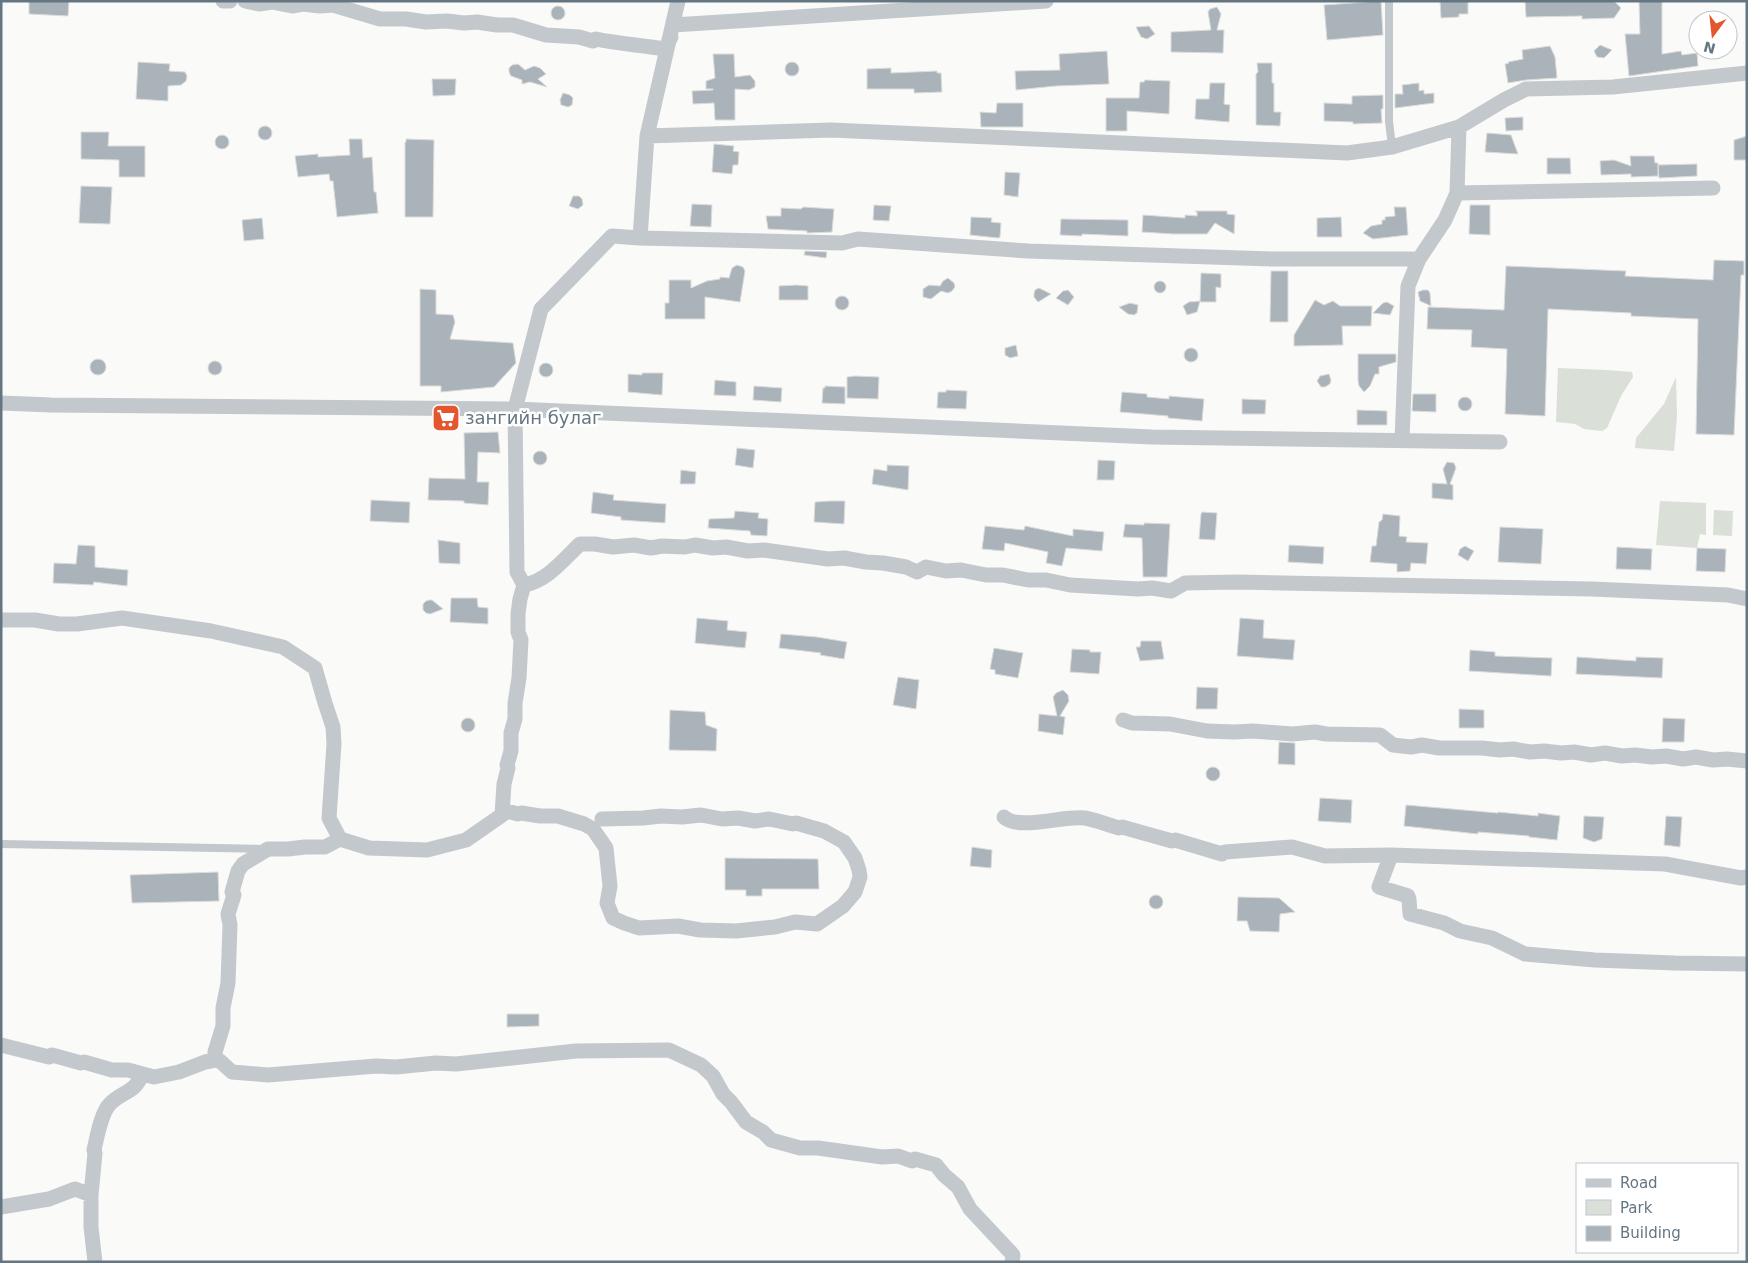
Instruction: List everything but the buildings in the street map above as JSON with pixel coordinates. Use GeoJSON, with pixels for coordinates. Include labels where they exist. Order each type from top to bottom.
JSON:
{"type":"FeatureCollection","features":[{"type":"Feature","properties":{"kind":"street"},"geometry":{"type":"LineString","coordinates":[[223,1],[230,1]]}},
{"type":"Feature","properties":{"kind":"street"},"geometry":{"type":"LineString","coordinates":[[244,1],[259,4],[272,2],[292,6],[303,4],[333,5],[387,20],[406,19],[426,22],[477,22],[512,25],[546,35],[578,37],[593,41],[596,39],[665,49],[672,31]]}},
{"type":"Feature","properties":{"kind":"street"},"geometry":{"type":"LineString","coordinates":[[640,238],[647,136],[678,1]]}},
{"type":"Feature","properties":{"kind":"street"},"geometry":{"type":"LineString","coordinates":[[672,31],[1046,1]]}},
{"type":"Feature","properties":{"kind":"street"},"geometry":{"type":"LineString","coordinates":[[647,136],[831,130],[1347,153],[1392,147],[1458,127],[1504,100],[1526,90],[1613,87],[1747,73]]}},
{"type":"Feature","properties":{"kind":"street"},"geometry":{"type":"LineString","coordinates":[[1402,440],[1408,286],[1419,259],[1445,220],[1457,193],[1458,127]]}},
{"type":"Feature","properties":{"kind":"street"},"geometry":{"type":"LineString","coordinates":[[1457,193],[1713,188]]}},
{"type":"Feature","properties":{"kind":"street"},"geometry":{"type":"LineString","coordinates":[[1,620],[35,620],[59,624],[77,624],[122,618],[234,635],[284,647],[314,668],[333,727],[333,778],[329,800],[329,818],[340,839],[369,848],[427,850],[438,848],[466,840],[502,815],[504,810],[504,784],[511,751],[511,733],[515,719],[515,703],[520,678],[521,640],[518,632],[518,614],[524,584],[517,572],[516,409],[541,309],[612,236],[842,243],[858,239],[1028,251],[1273,259],[1419,259]]}},
{"type":"Feature","properties":{"kind":"street"},"geometry":{"type":"LineString","coordinates":[[1,403],[51,406],[516,409],[1152,437],[1500,442]]}},
{"type":"Feature","properties":{"kind":"street"},"geometry":{"type":"LineString","coordinates":[[524,584],[535,583],[555,568],[580,544],[613,547],[634,545],[651,548],[695,545],[713,548],[726,546],[748,551],[764,550],[788,555],[804,554],[828,559],[844,558],[906,566],[917,572],[926,567],[946,571],[961,570],[986,575],[1003,575],[1028,580],[1138,589],[1152,588],[1171,591],[1186,583],[1248,582],[1592,589],[1728,595],[1747,599]]}},
{"type":"Feature","properties":{"kind":"street"},"geometry":{"type":"LineString","coordinates":[[1123,720],[1132,723],[1170,724],[1207,731],[1253,731],[1292,734],[1316,732],[1326,734],[1380,735],[1393,745],[1411,747],[1422,745],[1439,748],[1513,749],[1530,752],[1574,752],[1591,755],[1605,753],[1622,756],[1666,756],[1683,759],[1696,757],[1713,760],[1747,761]]}},
{"type":"Feature","properties":{"kind":"street"},"geometry":{"type":"LineString","coordinates":[[504,810],[518,814],[558,816],[584,824],[593,829],[606,848],[610,886],[607,903],[613,918],[624,924],[639,928],[678,926],[700,930],[736,931],[775,927],[795,922],[817,924],[844,906],[855,892],[860,877],[855,858],[844,842],[824,831],[796,822],[793,824],[769,819],[755,821],[738,818],[722,819],[700,815],[602,819]]}},
{"type":"Feature","properties":{"kind":"street"},"geometry":{"type":"LineString","coordinates":[[1004,817],[1008,821],[1025,823],[1083,818],[1119,828],[1122,826],[1222,854],[1225,852],[1292,847],[1325,856],[1392,855],[1665,864],[1741,878],[1747,877]]}},
{"type":"Feature","properties":{"kind":"street"},"geometry":{"type":"LineString","coordinates":[[216,1060],[215,1052],[223,1026],[223,1008],[228,984],[230,925],[228,914],[234,895],[232,892],[238,871],[243,864],[268,849],[325,848],[340,839]]}},
{"type":"Feature","properties":{"kind":"street"},"geometry":{"type":"LineString","coordinates":[[1392,855],[1380,887],[1408,896],[1410,899],[1410,914],[1444,923],[1460,931],[1492,938],[1525,954],[1604,960],[1747,964]]}},
{"type":"Feature","properties":{"kind":"street"},"geometry":{"type":"LineString","coordinates":[[1,1045],[49,1057],[52,1055],[112,1070],[128,1070],[154,1077],[178,1072],[216,1060],[220,1061],[232,1072],[268,1075],[376,1066],[396,1067],[436,1063],[464,1064],[576,1051],[669,1050],[701,1065],[713,1076],[723,1094],[746,1122],[772,1140],[800,1148],[818,1148],[882,1157],[898,1156],[912,1161],[915,1159],[936,1165],[958,1187],[970,1209],[1013,1255],[1012,1262]]}},
{"type":"Feature","properties":{"kind":"street"},"geometry":{"type":"LineString","coordinates":[[95,1262],[91,1227],[94,1150],[106,1110],[110,1103],[139,1083],[142,1074]]}},
{"type":"Feature","properties":{"kind":"street"},"geometry":{"type":"LineString","coordinates":[[1,1207],[48,1198],[74,1189],[91,1195]]}},
{"type":"Feature","properties":{"kind":"lane"},"geometry":{"type":"LineString","coordinates":[[1388,1],[1389,121],[1392,147]]}},
{"type":"Feature","properties":{"kind":"lane"},"geometry":{"type":"LineString","coordinates":[[1,844],[268,849]]}},
{"type":"Feature","properties":{"kind":"green space"},"geometry":{"type":"Polygon","coordinates":[[[1558,368],[1632,372],[1633,377],[1621,396],[1607,428],[1602,431],[1584,429],[1575,424],[1556,422],[1558,368]]]}},
{"type":"Feature","properties":{"kind":"green space"},"geometry":{"type":"Polygon","coordinates":[[[1676,377],[1677,416],[1674,451],[1635,448],[1636,438],[1664,404],[1676,377]]]}},
{"type":"Feature","properties":{"kind":"green space"},"geometry":{"type":"Polygon","coordinates":[[[1660,501],[1706,503],[1706,535],[1700,534],[1697,548],[1656,545],[1660,501]]]}},
{"type":"Feature","properties":{"kind":"green space"},"geometry":{"type":"Polygon","coordinates":[[[1714,510],[1733,511],[1732,536],[1713,535],[1714,510]]]}},
{"type":"Feature","properties":{"kind":"place","name":"зангийн булаг"},"geometry":{"type":"Point","coordinates":[446,418]}}]}
